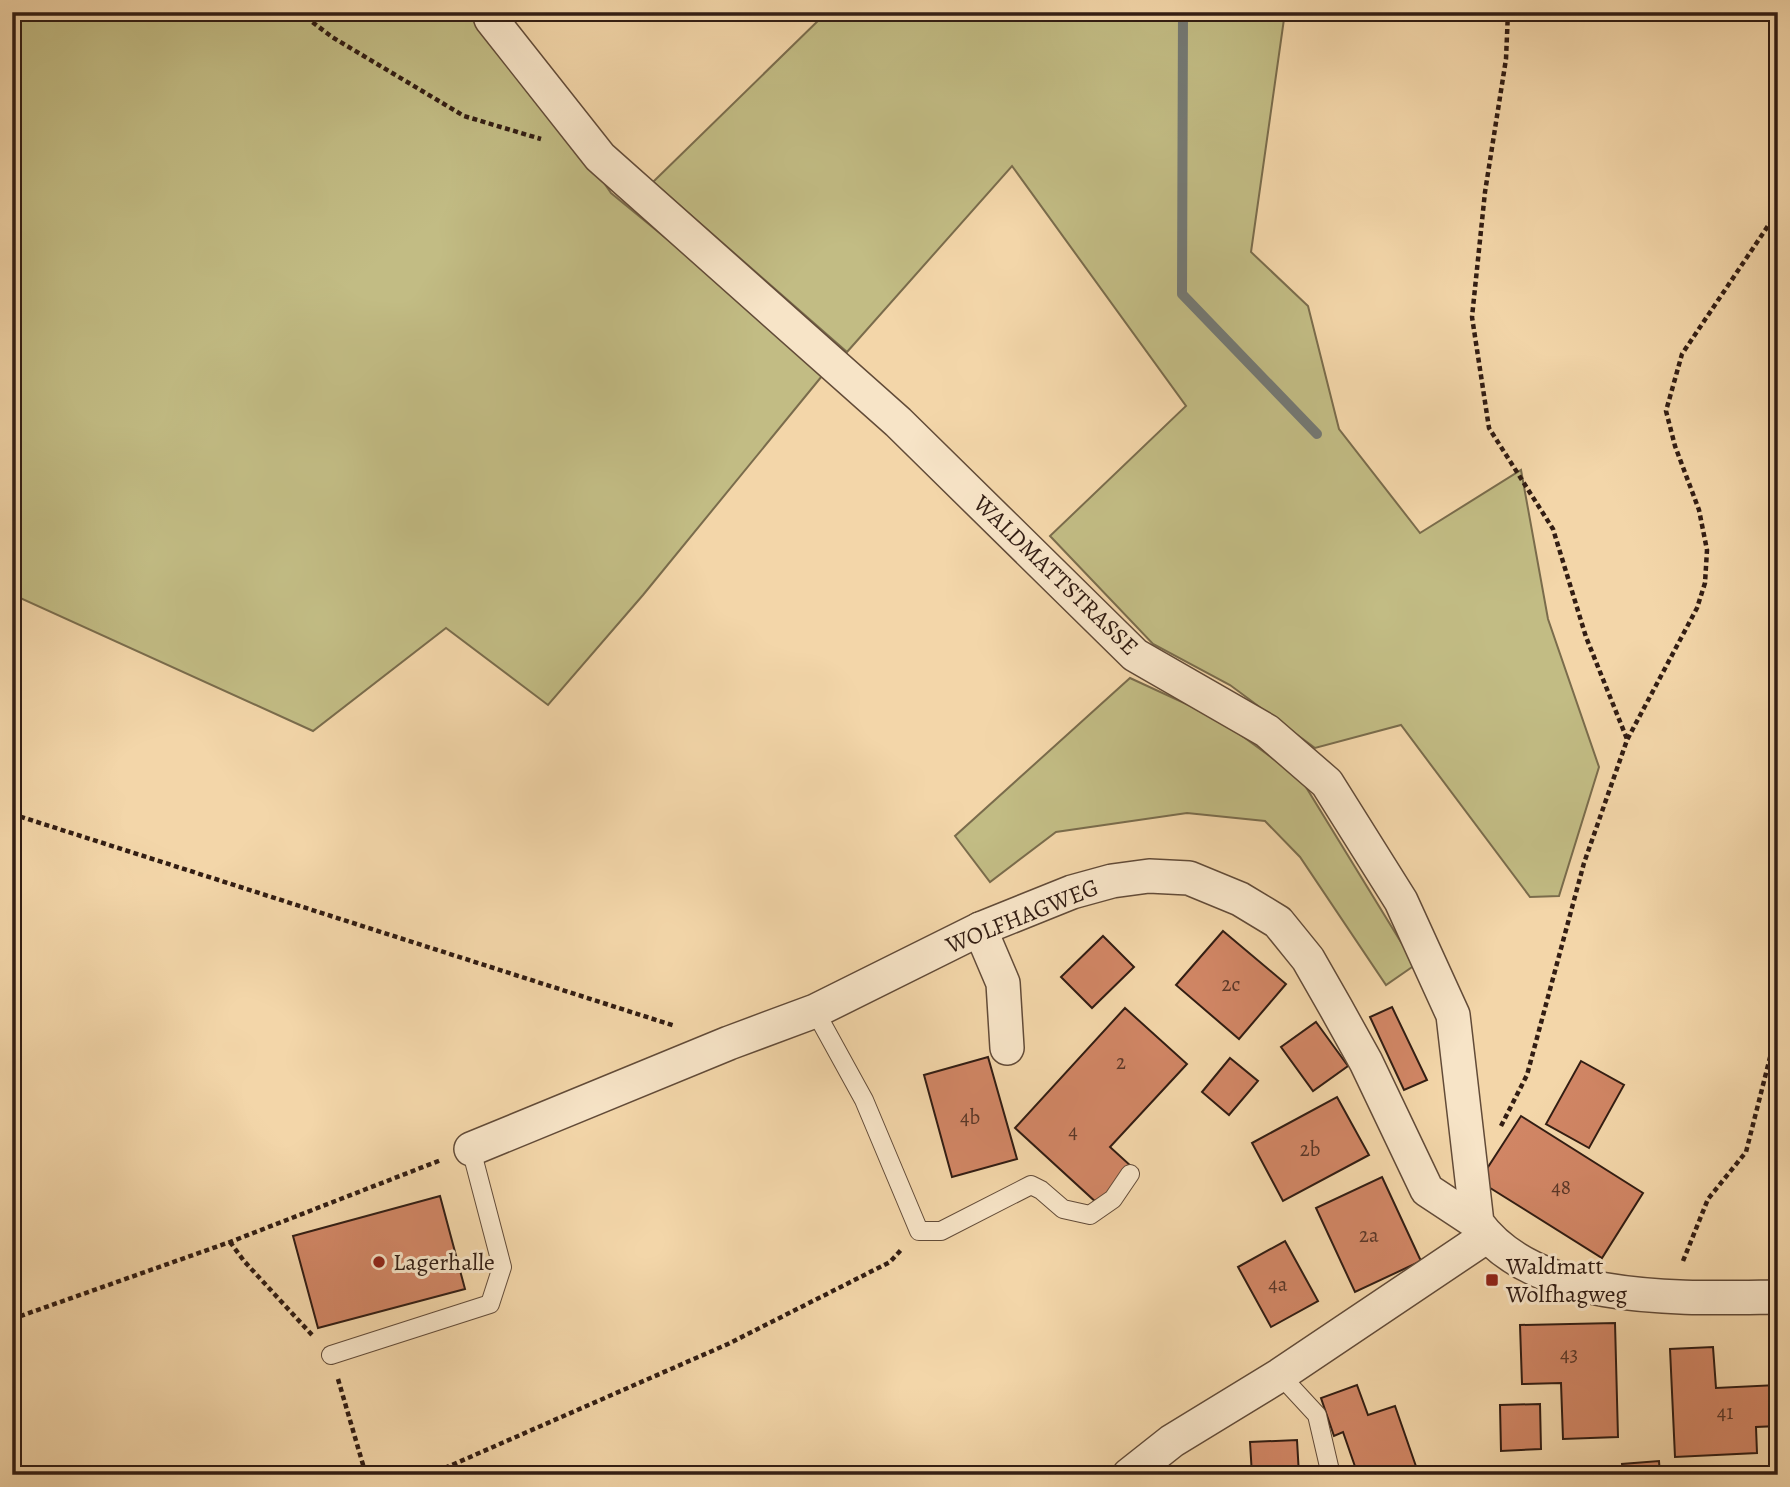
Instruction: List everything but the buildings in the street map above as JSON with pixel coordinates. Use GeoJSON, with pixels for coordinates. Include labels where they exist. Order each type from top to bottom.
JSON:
{"type":"FeatureCollection","features":[{"type":"Feature","properties":{"kind":"street","name":"WALDMATTSTRASSE"},"geometry":{"type":"LineString","coordinates":[[489,12],[491,19],[600,157],[898,422],[1135,654],[1267,731],[1327,783],[1401,901],[1453,1015],[1482,1229]]}},
{"type":"Feature","properties":{"kind":"street","name":"WOLFHAGWEG"},"geometry":{"type":"LineString","coordinates":[[471,1149],[729,1043],[815,1011],[980,929],[1072,892],[1112,881],[1149,876],[1189,878],[1249,905],[1278,922],[1308,959],[1366,1062],[1427,1190],[1482,1229]]}},
{"type":"Feature","properties":{"kind":"street"},"geometry":{"type":"LineString","coordinates":[[980,929],[1003,983],[1007,1048]]}},
{"type":"Feature","properties":{"kind":"street"},"geometry":{"type":"LineString","coordinates":[[1129,1475],[1172,1441],[1280,1375],[1482,1229],[1509,1255],[1552,1275],[1609,1291],[1668,1298],[1778,1297]]}},
{"type":"Feature","properties":{"kind":"lane"},"geometry":{"type":"LineString","coordinates":[[815,1011],[863,1101],[919,1231],[942,1231],[1031,1185],[1063,1209],[1090,1215],[1113,1199],[1130,1174]]}},
{"type":"Feature","properties":{"kind":"lane"},"geometry":{"type":"LineString","coordinates":[[331,1355],[490,1304],[502,1268],[471,1149]]}},
{"type":"Feature","properties":{"kind":"lane"},"geometry":{"type":"LineString","coordinates":[[1280,1375],[1317,1415],[1331,1475]]}},
{"type":"Feature","properties":{"kind":"path"},"geometry":{"type":"LineString","coordinates":[[299,12],[332,37],[464,116],[600,157]]}},
{"type":"Feature","properties":{"kind":"path"},"geometry":{"type":"LineString","coordinates":[[1508,12],[1506,59],[1485,192],[1472,317],[1489,428],[1553,528],[1586,637],[1627,740]]}},
{"type":"Feature","properties":{"kind":"path"},"geometry":{"type":"LineString","coordinates":[[1497,1135],[1527,1075],[1584,863],[1627,740],[1697,608],[1705,583],[1707,550],[1699,510],[1675,446],[1666,411],[1682,354],[1778,211]]}},
{"type":"Feature","properties":{"kind":"path"},"geometry":{"type":"LineString","coordinates":[[12,814],[677,1027]]}},
{"type":"Feature","properties":{"kind":"path"},"geometry":{"type":"LineString","coordinates":[[1668,1298],[1708,1199],[1746,1152],[1778,1026]]}},
{"type":"Feature","properties":{"kind":"path"},"geometry":{"type":"LineString","coordinates":[[12,1319],[230,1242],[471,1149]]}},
{"type":"Feature","properties":{"kind":"path"},"geometry":{"type":"LineString","coordinates":[[429,1475],[728,1344],[890,1262],[919,1231]]}},
{"type":"Feature","properties":{"kind":"shaded area"},"geometry":{"type":"Polygon","coordinates":[[[12,12],[488,12],[611,193],[734,294],[822,376],[643,595],[548,705],[446,628],[313,731],[16,596],[12,597],[12,12]]]}},
{"type":"Feature","properties":{"kind":"shaded area"},"geometry":{"type":"Polygon","coordinates":[[[827,12],[1285,12],[1251,252],[1308,306],[1339,429],[1420,533],[1521,470],[1548,619],[1599,767],[1559,896],[1530,897],[1401,725],[1315,748],[1230,685],[1153,644],[1050,536],[1186,406],[1012,166],[847,352],[653,182],[827,12]]]}},
{"type":"Feature","properties":{"kind":"shaded area"},"geometry":{"type":"Polygon","coordinates":[[[1130,678],[1219,719],[1301,779],[1415,965],[1386,985],[1300,857],[1265,821],[1187,813],[1056,832],[990,882],[955,836],[1130,678]]]}},
{"type":"Feature","properties":{"kind":"waterway"},"geometry":{"type":"LineString","coordinates":[[1183,12],[1182,294],[1317,434]]}},
{"type":"Feature","properties":{"kind":"place","name":"Lagerhalle"},"geometry":{"type":"Point","coordinates":[379,1262]}},
{"type":"Feature","properties":{"kind":"place","name":"Waldmatt Wolfhagweg"},"geometry":{"type":"Point","coordinates":[1492,1280]}}]}
